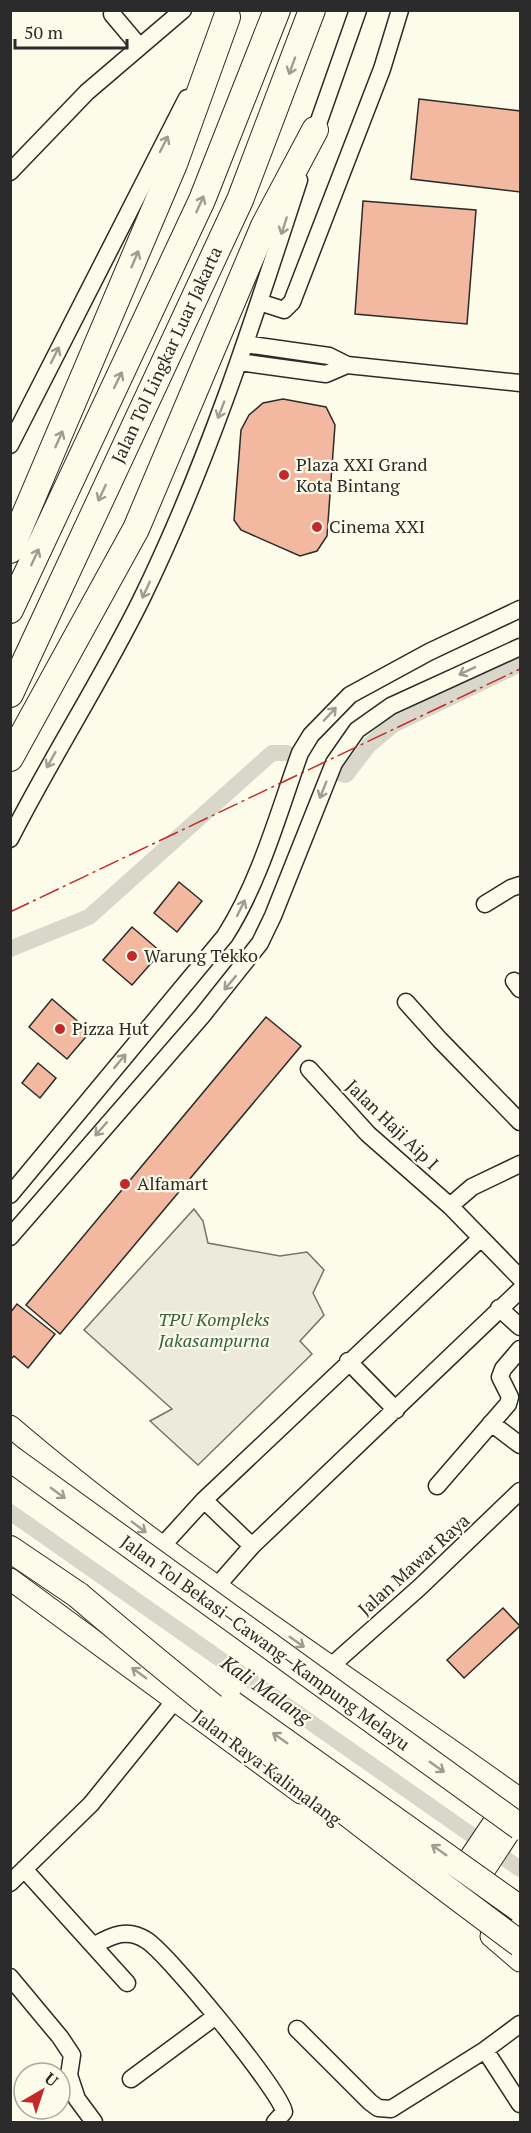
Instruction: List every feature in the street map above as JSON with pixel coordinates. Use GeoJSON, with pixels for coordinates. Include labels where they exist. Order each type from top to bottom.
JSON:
{"type":"FeatureCollection","features":[{"type":"Feature","properties":{"kind":"highway","name":"Jalan Tol Lingkar Luar Jakarta"},"geometry":{"type":"LineString","coordinates":[[10,610],[202,201],[277,10]]}},
{"type":"Feature","properties":{"kind":"highway","name":"Jalan Tol Lingkar Luar Jakarta"},"geometry":{"type":"LineString","coordinates":[[10,694],[240,200],[312,10]]}},
{"type":"Feature","properties":{"kind":"highway"},"geometry":{"type":"LineString","coordinates":[[10,550],[174,164],[229,14]]}},
{"type":"Feature","properties":{"kind":"highway"},"geometry":{"type":"LineString","coordinates":[[10,758],[136,529],[264,226],[315,130]]}},
{"type":"Feature","properties":{"kind":"highway","name":"Jalan Tol Bekasi–Cawang–Kampung Melayu"},"geometry":{"type":"LineString","coordinates":[[10,1458],[520,1827]]}},
{"type":"Feature","properties":{"kind":"highway"},"geometry":{"type":"LineString","coordinates":[[10,1549],[520,1909]]}},
{"type":"Feature","properties":{"kind":"highway"},"geometry":{"type":"LineString","coordinates":[[78,1595],[198,1698],[339,1809],[520,1944]]}},
{"type":"Feature","properties":{"kind":"main road"},"geometry":{"type":"LineString","coordinates":[[10,1426],[66,1473],[217,1586],[516,1799],[466,1883],[460,1911]]}},
{"type":"Feature","properties":{"kind":"main road","name":"Jalan Raya Kalimalang"},"geometry":{"type":"LineString","coordinates":[[10,1579],[460,1911],[520,1961]]}},
{"type":"Feature","properties":{"kind":"main road"},"geometry":{"type":"LineString","coordinates":[[441,1897],[466,1883]]}},
{"type":"Feature","properties":{"kind":"street"},"geometry":{"type":"LineString","coordinates":[[10,172],[53,125],[139,46],[183,10]]}},
{"type":"Feature","properties":{"kind":"street"},"geometry":{"type":"LineString","coordinates":[[10,839],[44,772],[141,602],[187,500],[239,362],[315,130],[358,10]]}},
{"type":"Feature","properties":{"kind":"street"},"geometry":{"type":"LineString","coordinates":[[259,302],[284,310],[292,302],[382,69],[400,10]]}},
{"type":"Feature","properties":{"kind":"street"},"geometry":{"type":"LineString","coordinates":[[112,14],[139,46]]}},
{"type":"Feature","properties":{"kind":"street"},"geometry":{"type":"LineString","coordinates":[[10,445],[229,14]]}},
{"type":"Feature","properties":{"kind":"street"},"geometry":{"type":"LineString","coordinates":[[245,344],[329,356],[347,365],[520,383]]}},
{"type":"Feature","properties":{"kind":"street"},"geometry":{"type":"LineString","coordinates":[[239,362],[326,374],[347,365]]}},
{"type":"Feature","properties":{"kind":"street"},"geometry":{"type":"LineString","coordinates":[[10,1195],[225,936],[240,913],[300,753],[310,735],[333,709],[350,695],[429,652],[520,609]]}},
{"type":"Feature","properties":{"kind":"street"},"geometry":{"type":"LineString","coordinates":[[10,1237],[202,1016],[260,943],[334,763],[357,730],[391,706],[520,647]]}},
{"type":"Feature","properties":{"kind":"street"},"geometry":{"type":"LineString","coordinates":[[485,904],[520,885]]}},
{"type":"Feature","properties":{"kind":"street"},"geometry":{"type":"LineString","coordinates":[[406,1002],[520,1122]]}},
{"type":"Feature","properties":{"kind":"street","name":"Jalan Haji Aip I"},"geometry":{"type":"LineString","coordinates":[[309,1070],[368,1134],[450,1206],[520,1278]]}},
{"type":"Feature","properties":{"kind":"street"},"geometry":{"type":"LineString","coordinates":[[450,1206],[472,1187],[520,1164]]}},
{"type":"Feature","properties":{"kind":"street"},"geometry":{"type":"LineString","coordinates":[[163,1545],[204,1500],[348,1361],[480,1239]]}},
{"type":"Feature","properties":{"kind":"street"},"geometry":{"type":"LineString","coordinates":[[217,1586],[252,1546],[520,1290]]}},
{"type":"Feature","properties":{"kind":"street"},"geometry":{"type":"LineString","coordinates":[[499,1308],[520,1327]]}},
{"type":"Feature","properties":{"kind":"street"},"geometry":{"type":"LineString","coordinates":[[437,1486],[510,1400],[500,1377],[503,1369],[520,1349]]}},
{"type":"Feature","properties":{"kind":"street"},"geometry":{"type":"LineString","coordinates":[[348,1361],[396,1410]]}},
{"type":"Feature","properties":{"kind":"street"},"geometry":{"type":"LineString","coordinates":[[491,1423],[520,1445]]}},
{"type":"Feature","properties":{"kind":"street","name":"Jalan Mawar Raya"},"geometry":{"type":"LineString","coordinates":[[331,1666],[493,1520],[520,1491]]}},
{"type":"Feature","properties":{"kind":"street"},"geometry":{"type":"LineString","coordinates":[[204,1500],[252,1546]]}},
{"type":"Feature","properties":{"kind":"street"},"geometry":{"type":"LineString","coordinates":[[10,1883],[91,1804],[176,1700]]}},
{"type":"Feature","properties":{"kind":"street"},"geometry":{"type":"LineString","coordinates":[[24,1869],[127,1983]]}},
{"type":"Feature","properties":{"kind":"street"},"geometry":{"type":"LineString","coordinates":[[95,1945],[115,1934],[127,1933],[147,1940],[216,2016],[283,2107],[284,2112],[275,2122]]}},
{"type":"Feature","properties":{"kind":"street"},"geometry":{"type":"LineString","coordinates":[[10,1977],[60,2037],[72,2055],[69,2075],[77,2099],[94,2122]]}},
{"type":"Feature","properties":{"kind":"street"},"geometry":{"type":"LineString","coordinates":[[131,2079],[216,2016]]}},
{"type":"Feature","properties":{"kind":"street"},"geometry":{"type":"LineString","coordinates":[[297,2029],[370,2102],[384,2110],[391,2109],[485,2050],[520,2024]]}},
{"type":"Feature","properties":{"kind":"street"},"geometry":{"type":"LineString","coordinates":[[485,2050],[520,2104]]}},
{"type":"Feature","properties":{"kind":"green space","name":"TPU Kompleks Jakasampurna"},"geometry":{"type":"Polygon","coordinates":[[[194,1209],[203,1221],[208,1243],[280,1256],[307,1252],[324,1270],[313,1293],[324,1315],[300,1341],[312,1354],[198,1465],[150,1421],[172,1409],[84,1330],[194,1209]]]}},
{"type":"Feature","properties":{"kind":"building"},"geometry":{"type":"Polygon","coordinates":[[[419,99],[520,111],[520,192],[411,179],[419,99]]]}},
{"type":"Feature","properties":{"kind":"building"},"geometry":{"type":"Polygon","coordinates":[[[363,201],[476,210],[467,324],[355,314],[363,201]]]}},
{"type":"Feature","properties":{"kind":"building","name":"Plaza XXI Grand Kota Bintang"},"geometry":{"type":"Polygon","coordinates":[[[283,399],[326,407],[335,425],[327,536],[317,551],[300,556],[241,530],[234,520],[241,430],[249,415],[263,403],[283,399]]]}},
{"type":"Feature","properties":{"kind":"building"},"geometry":{"type":"Polygon","coordinates":[[[179,882],[202,901],[177,932],[154,913],[179,882]]]}},
{"type":"Feature","properties":{"kind":"building","name":"Warung Tekko"},"geometry":{"type":"Polygon","coordinates":[[[132,927],[161,952],[132,985],[103,960],[132,927]]]}},
{"type":"Feature","properties":{"kind":"building","name":"Pizza Hut"},"geometry":{"type":"Polygon","coordinates":[[[52,999],[90,1032],[67,1059],[29,1027],[52,999]]]}},
{"type":"Feature","properties":{"kind":"building"},"geometry":{"type":"Polygon","coordinates":[[[266,1017],[301,1046],[60,1334],[26,1305],[266,1017]]]}},
{"type":"Feature","properties":{"kind":"building"},"geometry":{"type":"Polygon","coordinates":[[[38,1063],[56,1078],[40,1098],[22,1083],[38,1063]]]}},
{"type":"Feature","properties":{"kind":"building"},"geometry":{"type":"Polygon","coordinates":[[[17,1304],[55,1334],[28,1368],[14,1356],[10,1360],[10,1313],[17,1304]]]}},
{"type":"Feature","properties":{"kind":"building"},"geometry":{"type":"Polygon","coordinates":[[[503,1608],[520,1626],[464,1678],[447,1660],[503,1608]]]}},
{"type":"Feature","properties":{"kind":"waterway"},"geometry":{"type":"LineString","coordinates":[[338,773],[346,775],[369,745],[393,725],[520,664]]}},
{"type":"Feature","properties":{"kind":"waterway"},"geometry":{"type":"LineString","coordinates":[[10,949],[89,917],[272,753],[287,753]]}},
{"type":"Feature","properties":{"kind":"waterway","name":"Kali Malang"},"geometry":{"type":"LineString","coordinates":[[10,1512],[520,1869]]}},
{"type":"Feature","properties":{"kind":"power"},"geometry":{"type":"LineString","coordinates":[[10,912],[520,669]]}},
{"type":"Feature","properties":{"kind":"place","name":"Plaza XXI Grand Kota Bintang"},"geometry":{"type":"Point","coordinates":[284,475]}},
{"type":"Feature","properties":{"kind":"place","name":"Cinema XXI"},"geometry":{"type":"Point","coordinates":[317,527]}},
{"type":"Feature","properties":{"kind":"place","name":"Warung Tekko"},"geometry":{"type":"Point","coordinates":[132,956]}},
{"type":"Feature","properties":{"kind":"place","name":"Pizza Hut"},"geometry":{"type":"Point","coordinates":[60,1029]}},
{"type":"Feature","properties":{"kind":"place","name":"Alfamart"},"geometry":{"type":"Point","coordinates":[125,1184]}}]}
